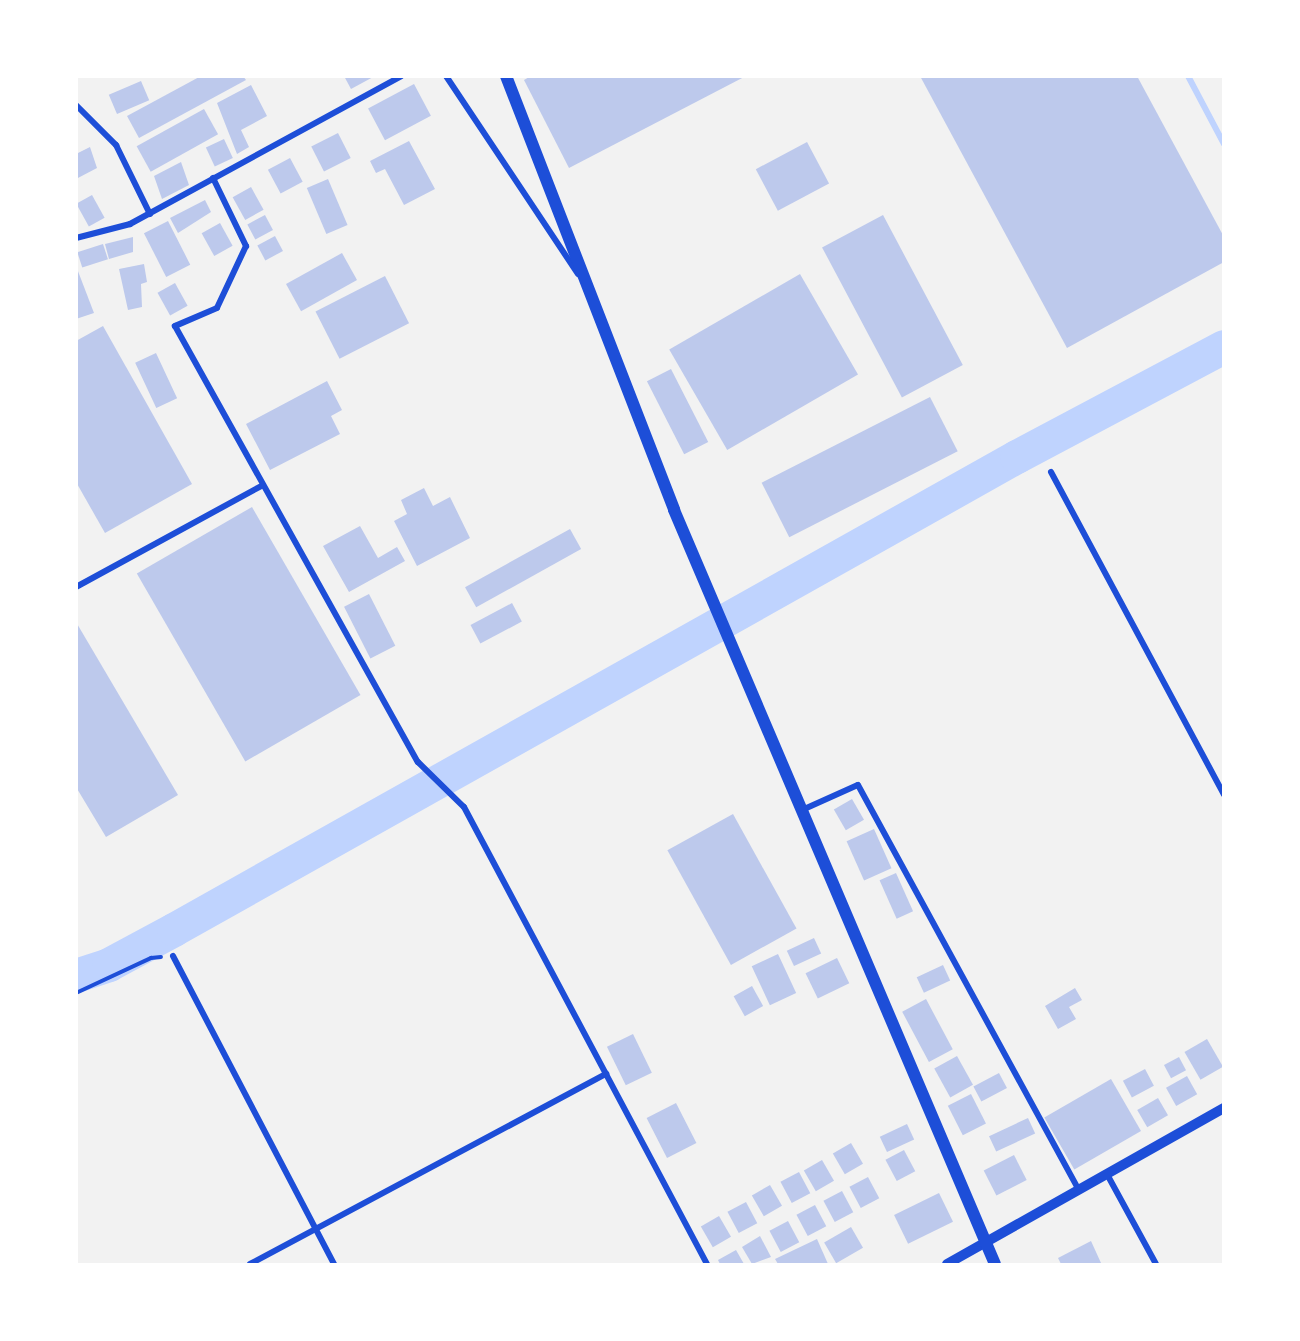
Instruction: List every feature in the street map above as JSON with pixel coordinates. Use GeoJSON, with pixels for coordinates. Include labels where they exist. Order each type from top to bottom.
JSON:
{"type":"FeatureCollection","features":[{"type":"Feature","properties":{"kind":"main road"},"geometry":{"type":"LineString","coordinates":[[506,76],[583,282],[716,611],[995,1264]]}},
{"type":"Feature","properties":{"kind":"street"},"geometry":{"type":"LineString","coordinates":[[76,238],[130,224],[150,214],[400,76]]}},
{"type":"Feature","properties":{"kind":"street"},"geometry":{"type":"LineString","coordinates":[[446,76],[583,282]]}},
{"type":"Feature","properties":{"kind":"street"},"geometry":{"type":"LineString","coordinates":[[76,105],[116,144],[150,214]]}},
{"type":"Feature","properties":{"kind":"street"},"geometry":{"type":"LineString","coordinates":[[213,178],[246,246],[217,308],[175,326],[418,762],[464,807],[707,1264]]}},
{"type":"Feature","properties":{"kind":"street"},"geometry":{"type":"LineString","coordinates":[[1051,472],[1224,794]]}},
{"type":"Feature","properties":{"kind":"street"},"geometry":{"type":"LineString","coordinates":[[76,587],[263,485]]}},
{"type":"Feature","properties":{"kind":"street"},"geometry":{"type":"LineString","coordinates":[[801,810],[858,785],[1079,1192]]}},
{"type":"Feature","properties":{"kind":"street"},"geometry":{"type":"LineString","coordinates":[[173,956],[334,1264]]}},
{"type":"Feature","properties":{"kind":"street"},"geometry":{"type":"LineString","coordinates":[[250,1264],[606,1074]]}},
{"type":"Feature","properties":{"kind":"street"},"geometry":{"type":"LineString","coordinates":[[947,1264],[1108,1176],[1224,1108]]}},
{"type":"Feature","properties":{"kind":"street"},"geometry":{"type":"LineString","coordinates":[[1108,1176],[1156,1264]]}},
{"type":"Feature","properties":{"kind":"path"},"geometry":{"type":"LineString","coordinates":[[76,993],[151,958],[173,956]]}},
{"type":"Feature","properties":{"kind":"building"},"geometry":{"type":"Polygon","coordinates":[[[201,76],[243,76],[246,80],[139,138],[127,116],[201,76]]]}},
{"type":"Feature","properties":{"kind":"building"},"geometry":{"type":"Polygon","coordinates":[[[344,76],[375,76],[351,89],[344,76]]]}},
{"type":"Feature","properties":{"kind":"building"},"geometry":{"type":"Polygon","coordinates":[[[531,76],[746,76],[569,168],[524,80],[531,76]]]}},
{"type":"Feature","properties":{"kind":"building"},"geometry":{"type":"Polygon","coordinates":[[[920,76],[1137,76],[1224,237],[1224,262],[1067,348],[920,76]]]}},
{"type":"Feature","properties":{"kind":"building"},"geometry":{"type":"Polygon","coordinates":[[[141,81],[149,100],[117,114],[109,95],[141,81]]]}},
{"type":"Feature","properties":{"kind":"building"},"geometry":{"type":"Polygon","coordinates":[[[414,84],[431,116],[385,140],[368,108],[414,84]]]}},
{"type":"Feature","properties":{"kind":"building"},"geometry":{"type":"Polygon","coordinates":[[[251,85],[267,116],[241,130],[249,147],[237,154],[217,103],[251,85]]]}},
{"type":"Feature","properties":{"kind":"building"},"geometry":{"type":"Polygon","coordinates":[[[204,109],[218,134],[151,172],[137,146],[204,109]]]}},
{"type":"Feature","properties":{"kind":"building"},"geometry":{"type":"Polygon","coordinates":[[[338,133],[351,158],[324,172],[311,147],[338,133]]]}},
{"type":"Feature","properties":{"kind":"building"},"geometry":{"type":"Polygon","coordinates":[[[224,139],[233,158],[215,166],[206,147],[224,139]]]}},
{"type":"Feature","properties":{"kind":"building"},"geometry":{"type":"Polygon","coordinates":[[[409,141],[435,189],[404,205],[385,169],[376,173],[370,161],[409,141]]]}},
{"type":"Feature","properties":{"kind":"building"},"geometry":{"type":"Polygon","coordinates":[[[807,142],[829,183],[778,211],[756,169],[807,142]]]}},
{"type":"Feature","properties":{"kind":"building"},"geometry":{"type":"Polygon","coordinates":[[[90,147],[97,168],[76,179],[76,154],[90,147]]]}},
{"type":"Feature","properties":{"kind":"building"},"geometry":{"type":"Polygon","coordinates":[[[290,158],[303,182],[281,194],[268,170],[290,158]]]}},
{"type":"Feature","properties":{"kind":"building"},"geometry":{"type":"Polygon","coordinates":[[[181,162],[189,185],[162,199],[154,176],[181,162]]]}},
{"type":"Feature","properties":{"kind":"building"},"geometry":{"type":"Polygon","coordinates":[[[328,179],[348,225],[326,234],[307,188],[328,179]]]}},
{"type":"Feature","properties":{"kind":"building"},"geometry":{"type":"Polygon","coordinates":[[[251,187],[264,210],[245,220],[233,197],[251,187]]]}},
{"type":"Feature","properties":{"kind":"building"},"geometry":{"type":"Polygon","coordinates":[[[92,195],[105,218],[89,226],[76,204],[92,195]]]}},
{"type":"Feature","properties":{"kind":"building"},"geometry":{"type":"Polygon","coordinates":[[[205,200],[211,212],[178,233],[170,218],[205,200]]]}},
{"type":"Feature","properties":{"kind":"building"},"geometry":{"type":"Polygon","coordinates":[[[265,215],[273,230],[255,239],[247,224],[265,215]]]}},
{"type":"Feature","properties":{"kind":"building"},"geometry":{"type":"Polygon","coordinates":[[[883,215],[963,365],[902,397],[822,247],[883,215]]]}},
{"type":"Feature","properties":{"kind":"building"},"geometry":{"type":"Polygon","coordinates":[[[168,221],[190,265],[166,277],[144,233],[168,221]]]}},
{"type":"Feature","properties":{"kind":"building"},"geometry":{"type":"Polygon","coordinates":[[[220,223],[233,246],[214,256],[202,233],[220,223]]]}},
{"type":"Feature","properties":{"kind":"building"},"geometry":{"type":"Polygon","coordinates":[[[275,236],[283,251],[265,260],[257,245],[275,236]]]}},
{"type":"Feature","properties":{"kind":"building"},"geometry":{"type":"Polygon","coordinates":[[[133,237],[133,252],[109,259],[105,244],[133,237]]]}},
{"type":"Feature","properties":{"kind":"building"},"geometry":{"type":"Polygon","coordinates":[[[103,244],[108,259],[82,268],[77,252],[103,244]]]}},
{"type":"Feature","properties":{"kind":"building"},"geometry":{"type":"Polygon","coordinates":[[[342,253],[357,280],[301,311],[286,284],[342,253]]]}},
{"type":"Feature","properties":{"kind":"building"},"geometry":{"type":"Polygon","coordinates":[[[144,264],[147,282],[141,284],[142,307],[128,310],[119,269],[144,264]]]}},
{"type":"Feature","properties":{"kind":"building"},"geometry":{"type":"Polygon","coordinates":[[[76,266],[94,313],[76,319],[76,266]]]}},
{"type":"Feature","properties":{"kind":"building"},"geometry":{"type":"Polygon","coordinates":[[[800,274],[858,374],[727,450],[669,350],[800,274]]]}},
{"type":"Feature","properties":{"kind":"building"},"geometry":{"type":"Polygon","coordinates":[[[385,276],[409,323],[340,359],[316,311],[385,276]]]}},
{"type":"Feature","properties":{"kind":"building"},"geometry":{"type":"Polygon","coordinates":[[[175,283],[188,306],[170,315],[158,293],[175,283]]]}},
{"type":"Feature","properties":{"kind":"building"},"geometry":{"type":"Polygon","coordinates":[[[103,326],[192,484],[105,533],[76,482],[76,341],[103,326]]]}},
{"type":"Feature","properties":{"kind":"building"},"geometry":{"type":"Polygon","coordinates":[[[156,353],[177,398],[156,408],[135,363],[156,353]]]}},
{"type":"Feature","properties":{"kind":"building"},"geometry":{"type":"Polygon","coordinates":[[[671,369],[708,442],[684,454],[647,381],[671,369]]]}},
{"type":"Feature","properties":{"kind":"building"},"geometry":{"type":"Polygon","coordinates":[[[327,381],[342,410],[331,416],[340,434],[270,470],[246,424],[327,381]]]}},
{"type":"Feature","properties":{"kind":"building"},"geometry":{"type":"Polygon","coordinates":[[[930,397],[958,451],[789,537],[762,483],[930,397]]]}},
{"type":"Feature","properties":{"kind":"building"},"geometry":{"type":"Polygon","coordinates":[[[424,488],[433,506],[450,497],[470,538],[417,566],[394,521],[407,514],[401,500],[424,488]]]}},
{"type":"Feature","properties":{"kind":"building"},"geometry":{"type":"Polygon","coordinates":[[[252,507],[361,695],[245,761],[137,574],[252,507]]]}},
{"type":"Feature","properties":{"kind":"building"},"geometry":{"type":"Polygon","coordinates":[[[360,526],[378,558],[397,547],[405,561],[349,592],[323,546],[360,526]]]}},
{"type":"Feature","properties":{"kind":"building"},"geometry":{"type":"Polygon","coordinates":[[[570,529],[581,549],[476,607],[465,587],[570,529]]]}},
{"type":"Feature","properties":{"kind":"building"},"geometry":{"type":"Polygon","coordinates":[[[369,594],[395,646],[370,658],[344,607],[369,594]]]}},
{"type":"Feature","properties":{"kind":"building"},"geometry":{"type":"Polygon","coordinates":[[[512,603],[522,622],[480,644],[471,625],[512,603]]]}},
{"type":"Feature","properties":{"kind":"building"},"geometry":{"type":"Polygon","coordinates":[[[76,622],[178,795],[106,837],[76,787],[76,622]]]}},
{"type":"Feature","properties":{"kind":"building"},"geometry":{"type":"Polygon","coordinates":[[[852,799],[864,820],[846,830],[834,810],[852,799]]]}},
{"type":"Feature","properties":{"kind":"building"},"geometry":{"type":"Polygon","coordinates":[[[733,814],[797,929],[731,965],[667,850],[733,814]]]}},
{"type":"Feature","properties":{"kind":"building"},"geometry":{"type":"Polygon","coordinates":[[[874,829],[891,868],[864,880],[847,841],[874,829]]]}},
{"type":"Feature","properties":{"kind":"building"},"geometry":{"type":"Polygon","coordinates":[[[896,873],[913,911],[897,919],[880,880],[896,873]]]}},
{"type":"Feature","properties":{"kind":"building"},"geometry":{"type":"Polygon","coordinates":[[[814,938],[821,953],[794,966],[787,951],[814,938]]]}},
{"type":"Feature","properties":{"kind":"building"},"geometry":{"type":"Polygon","coordinates":[[[778,954],[796,993],[770,1005],[752,966],[778,954]]]}},
{"type":"Feature","properties":{"kind":"building"},"geometry":{"type":"Polygon","coordinates":[[[837,958],[849,983],[818,999],[806,973],[837,958]]]}},
{"type":"Feature","properties":{"kind":"building"},"geometry":{"type":"Polygon","coordinates":[[[943,965],[950,980],[924,993],[917,977],[943,965]]]}},
{"type":"Feature","properties":{"kind":"building"},"geometry":{"type":"Polygon","coordinates":[[[752,986],[763,1006],[745,1016],[734,996],[752,986]]]}},
{"type":"Feature","properties":{"kind":"building"},"geometry":{"type":"Polygon","coordinates":[[[1075,988],[1082,1000],[1069,1007],[1076,1019],[1058,1029],[1045,1006],[1075,988]]]}},
{"type":"Feature","properties":{"kind":"building"},"geometry":{"type":"Polygon","coordinates":[[[926,999],[953,1049],[929,1062],[902,1012],[926,999]]]}},
{"type":"Feature","properties":{"kind":"building"},"geometry":{"type":"Polygon","coordinates":[[[633,1034],[652,1073],[626,1085],[607,1047],[633,1034]]]}},
{"type":"Feature","properties":{"kind":"building"},"geometry":{"type":"Polygon","coordinates":[[[1207,1039],[1223,1067],[1200,1080],[1184,1052],[1207,1039]]]}},
{"type":"Feature","properties":{"kind":"building"},"geometry":{"type":"Polygon","coordinates":[[[957,1056],[973,1085],[950,1097],[934,1069],[957,1056]]]}},
{"type":"Feature","properties":{"kind":"building"},"geometry":{"type":"Polygon","coordinates":[[[1179,1057],[1186,1070],[1171,1078],[1164,1065],[1179,1057]]]}},
{"type":"Feature","properties":{"kind":"building"},"geometry":{"type":"Polygon","coordinates":[[[1145,1069],[1154,1086],[1132,1098],[1123,1081],[1145,1069]]]}},
{"type":"Feature","properties":{"kind":"building"},"geometry":{"type":"Polygon","coordinates":[[[999,1073],[1007,1088],[981,1102],[973,1087],[999,1073]]]}},
{"type":"Feature","properties":{"kind":"building"},"geometry":{"type":"Polygon","coordinates":[[[1187,1076],[1197,1094],[1176,1106],[1166,1088],[1187,1076]]]}},
{"type":"Feature","properties":{"kind":"building"},"geometry":{"type":"Polygon","coordinates":[[[1111,1079],[1141,1131],[1074,1169],[1044,1118],[1111,1079]]]}},
{"type":"Feature","properties":{"kind":"building"},"geometry":{"type":"Polygon","coordinates":[[[971,1094],[986,1123],[963,1135],[948,1106],[971,1094]]]}},
{"type":"Feature","properties":{"kind":"building"},"geometry":{"type":"Polygon","coordinates":[[[1158,1098],[1168,1115],[1147,1127],[1137,1110],[1158,1098]]]}},
{"type":"Feature","properties":{"kind":"building"},"geometry":{"type":"Polygon","coordinates":[[[676,1103],[696,1143],[667,1158],[647,1118],[676,1103]]]}},
{"type":"Feature","properties":{"kind":"building"},"geometry":{"type":"Polygon","coordinates":[[[1028,1118],[1035,1133],[996,1152],[989,1136],[1028,1118]]]}},
{"type":"Feature","properties":{"kind":"building"},"geometry":{"type":"Polygon","coordinates":[[[907,1124],[914,1139],[887,1152],[880,1137],[907,1124]]]}},
{"type":"Feature","properties":{"kind":"building"},"geometry":{"type":"Polygon","coordinates":[[[851,1143],[863,1164],[845,1174],[833,1154],[851,1143]]]}},
{"type":"Feature","properties":{"kind":"building"},"geometry":{"type":"Polygon","coordinates":[[[904,1150],[915,1171],[897,1181],[885,1160],[904,1150]]]}},
{"type":"Feature","properties":{"kind":"building"},"geometry":{"type":"Polygon","coordinates":[[[1014,1155],[1027,1180],[996,1195],[984,1170],[1014,1155]]]}},
{"type":"Feature","properties":{"kind":"building"},"geometry":{"type":"Polygon","coordinates":[[[822,1160],[834,1181],[816,1191],[804,1170],[822,1160]]]}},
{"type":"Feature","properties":{"kind":"building"},"geometry":{"type":"Polygon","coordinates":[[[799,1172],[810,1193],[792,1203],[780,1182],[799,1172]]]}},
{"type":"Feature","properties":{"kind":"building"},"geometry":{"type":"Polygon","coordinates":[[[868,1177],[879,1198],[861,1208],[849,1187],[868,1177]]]}},
{"type":"Feature","properties":{"kind":"building"},"geometry":{"type":"Polygon","coordinates":[[[770,1185],[782,1206],[764,1216],[752,1196],[770,1185]]]}},
{"type":"Feature","properties":{"kind":"building"},"geometry":{"type":"Polygon","coordinates":[[[842,1191],[853,1212],[835,1222],[823,1201],[842,1191]]]}},
{"type":"Feature","properties":{"kind":"building"},"geometry":{"type":"Polygon","coordinates":[[[939,1193],[953,1222],[908,1244],[894,1215],[939,1193]]]}},
{"type":"Feature","properties":{"kind":"building"},"geometry":{"type":"Polygon","coordinates":[[[746,1202],[757,1223],[739,1233],[727,1212],[746,1202]]]}},
{"type":"Feature","properties":{"kind":"building"},"geometry":{"type":"Polygon","coordinates":[[[815,1205],[826,1226],[808,1236],[796,1215],[815,1205]]]}},
{"type":"Feature","properties":{"kind":"building"},"geometry":{"type":"Polygon","coordinates":[[[719,1216],[731,1237],[713,1247],[701,1226],[719,1216]]]}},
{"type":"Feature","properties":{"kind":"building"},"geometry":{"type":"Polygon","coordinates":[[[788,1221],[799,1242],[781,1252],[769,1231],[788,1221]]]}},
{"type":"Feature","properties":{"kind":"building"},"geometry":{"type":"Polygon","coordinates":[[[851,1227],[863,1248],[836,1263],[824,1242],[851,1227]]]}},
{"type":"Feature","properties":{"kind":"building"},"geometry":{"type":"Polygon","coordinates":[[[760,1236],[771,1257],[752,1264],[742,1247],[760,1236]]]}},
{"type":"Feature","properties":{"kind":"building"},"geometry":{"type":"Polygon","coordinates":[[[817,1239],[828,1264],[778,1264],[775,1259],[817,1239]]]}},
{"type":"Feature","properties":{"kind":"building"},"geometry":{"type":"Polygon","coordinates":[[[1091,1241],[1101,1263],[1061,1264],[1058,1258],[1091,1241]]]}},
{"type":"Feature","properties":{"kind":"building"},"geometry":{"type":"Polygon","coordinates":[[[736,1250],[744,1264],[720,1264],[718,1260],[736,1250]]]}},
{"type":"Feature","properties":{"kind":"waterway"},"geometry":{"type":"LineString","coordinates":[[1188,76],[1224,144]]}},
{"type":"Feature","properties":{"kind":"waterway"},"geometry":{"type":"LineString","coordinates":[[76,976],[109,965],[174,930],[1017,457],[1224,347]]}}]}
